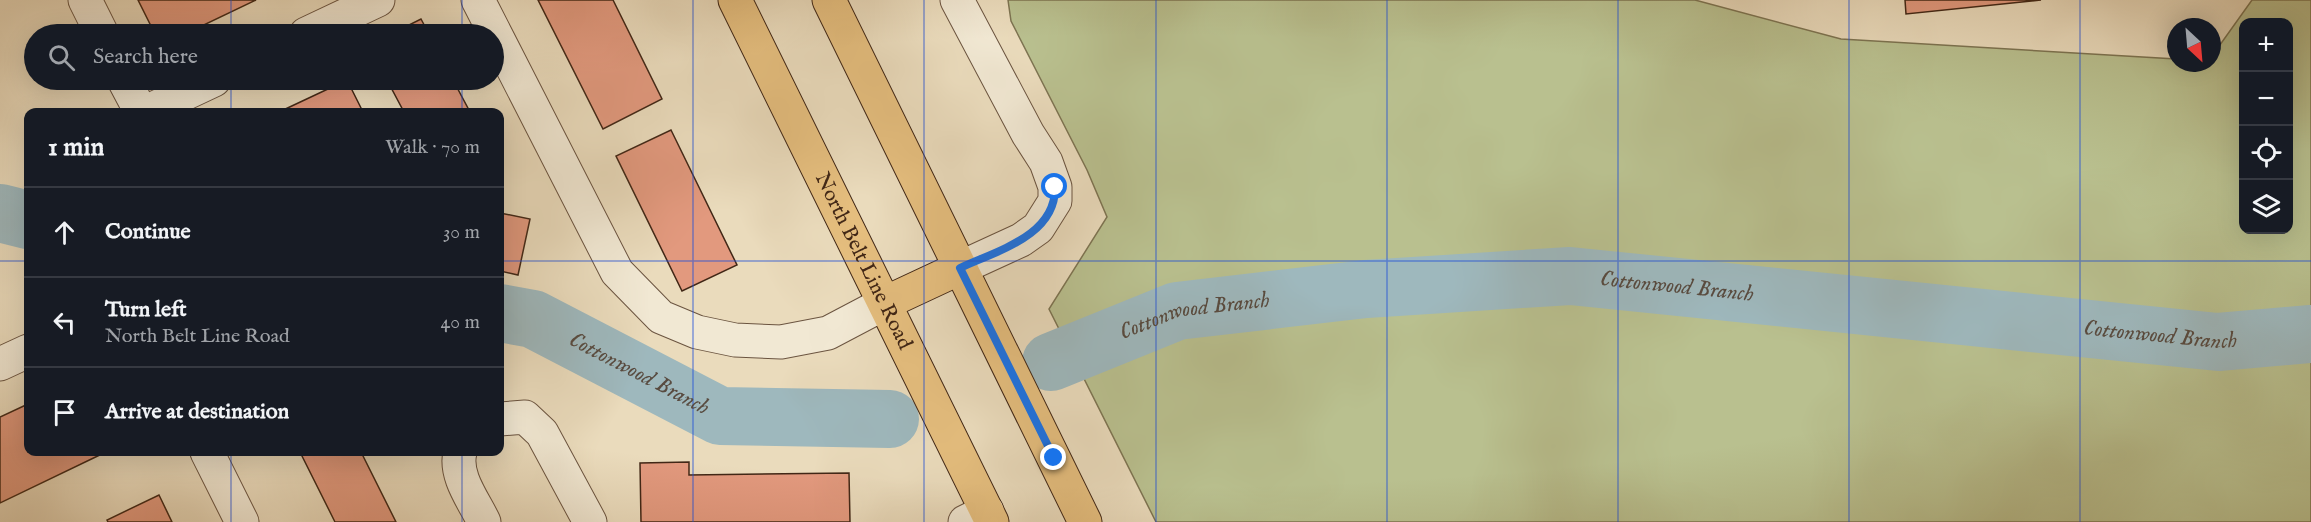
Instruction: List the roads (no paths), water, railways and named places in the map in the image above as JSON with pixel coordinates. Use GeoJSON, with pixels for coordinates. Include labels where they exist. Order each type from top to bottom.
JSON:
{"type":"FeatureCollection","features":[{"type":"Feature","properties":{"kind":"main road","name":"North Belt Line Road"},"geometry":{"type":"LineString","coordinates":[[735,0],[885,303],[981,518]]}},
{"type":"Feature","properties":{"kind":"main road"},"geometry":{"type":"LineString","coordinates":[[828,0],[1085,522]]}},
{"type":"Feature","properties":{"kind":"main road"},"geometry":{"type":"LineString","coordinates":[[885,303],[960,268]]}},
{"type":"Feature","properties":{"kind":"lane"},"geometry":{"type":"LineString","coordinates":[[85,0],[97,24]]}},
{"type":"Feature","properties":{"kind":"lane"},"geometry":{"type":"LineString","coordinates":[[327,24],[378,0]]}},
{"type":"Feature","properties":{"kind":"lane"},"geometry":{"type":"LineString","coordinates":[[478,0],[490,24]]}},
{"type":"Feature","properties":{"kind":"lane"},"geometry":{"type":"LineString","coordinates":[[957,0],[1028,134],[1046,162],[1055,187],[1055,201],[1038,228],[1021,240],[960,268]]}},
{"type":"Feature","properties":{"kind":"lane"},"geometry":{"type":"LineString","coordinates":[[504,51],[617,272],[662,317],[697,332],[735,340],[782,342],[828,333],[885,303]]}},
{"type":"Feature","properties":{"kind":"lane"},"geometry":{"type":"LineString","coordinates":[[129,90],[139,108]]}},
{"type":"Feature","properties":{"kind":"lane"},"geometry":{"type":"LineString","coordinates":[[154,108],[193,90]]}},
{"type":"Feature","properties":{"kind":"lane"},"geometry":{"type":"LineString","coordinates":[[0,364],[24,353]]}},
{"type":"Feature","properties":{"kind":"lane"},"geometry":{"type":"LineString","coordinates":[[504,418],[525,417],[542,433],[590,522]]}},
{"type":"Feature","properties":{"kind":"lane"},"geometry":{"type":"LineString","coordinates":[[209,456],[242,522]]}},
{"type":"Feature","properties":{"kind":"lane"},"geometry":{"type":"LineString","coordinates":[[459,456],[461,477],[484,522]]}},
{"type":"Feature","properties":{"kind":"waterway","name":"Cottonwood Branch"},"geometry":{"type":"LineString","coordinates":[[0,213],[24,219]]}},
{"type":"Feature","properties":{"kind":"waterway","name":"Cottonwood Branch"},"geometry":{"type":"LineString","coordinates":[[1051,362],[1177,311],[1366,289],[1570,276],[2218,342],[2311,334]]}},
{"type":"Feature","properties":{"kind":"waterway","name":"Cottonwood Branch"},"geometry":{"type":"LineString","coordinates":[[504,314],[533,319],[720,416],[890,419]]}}]}
